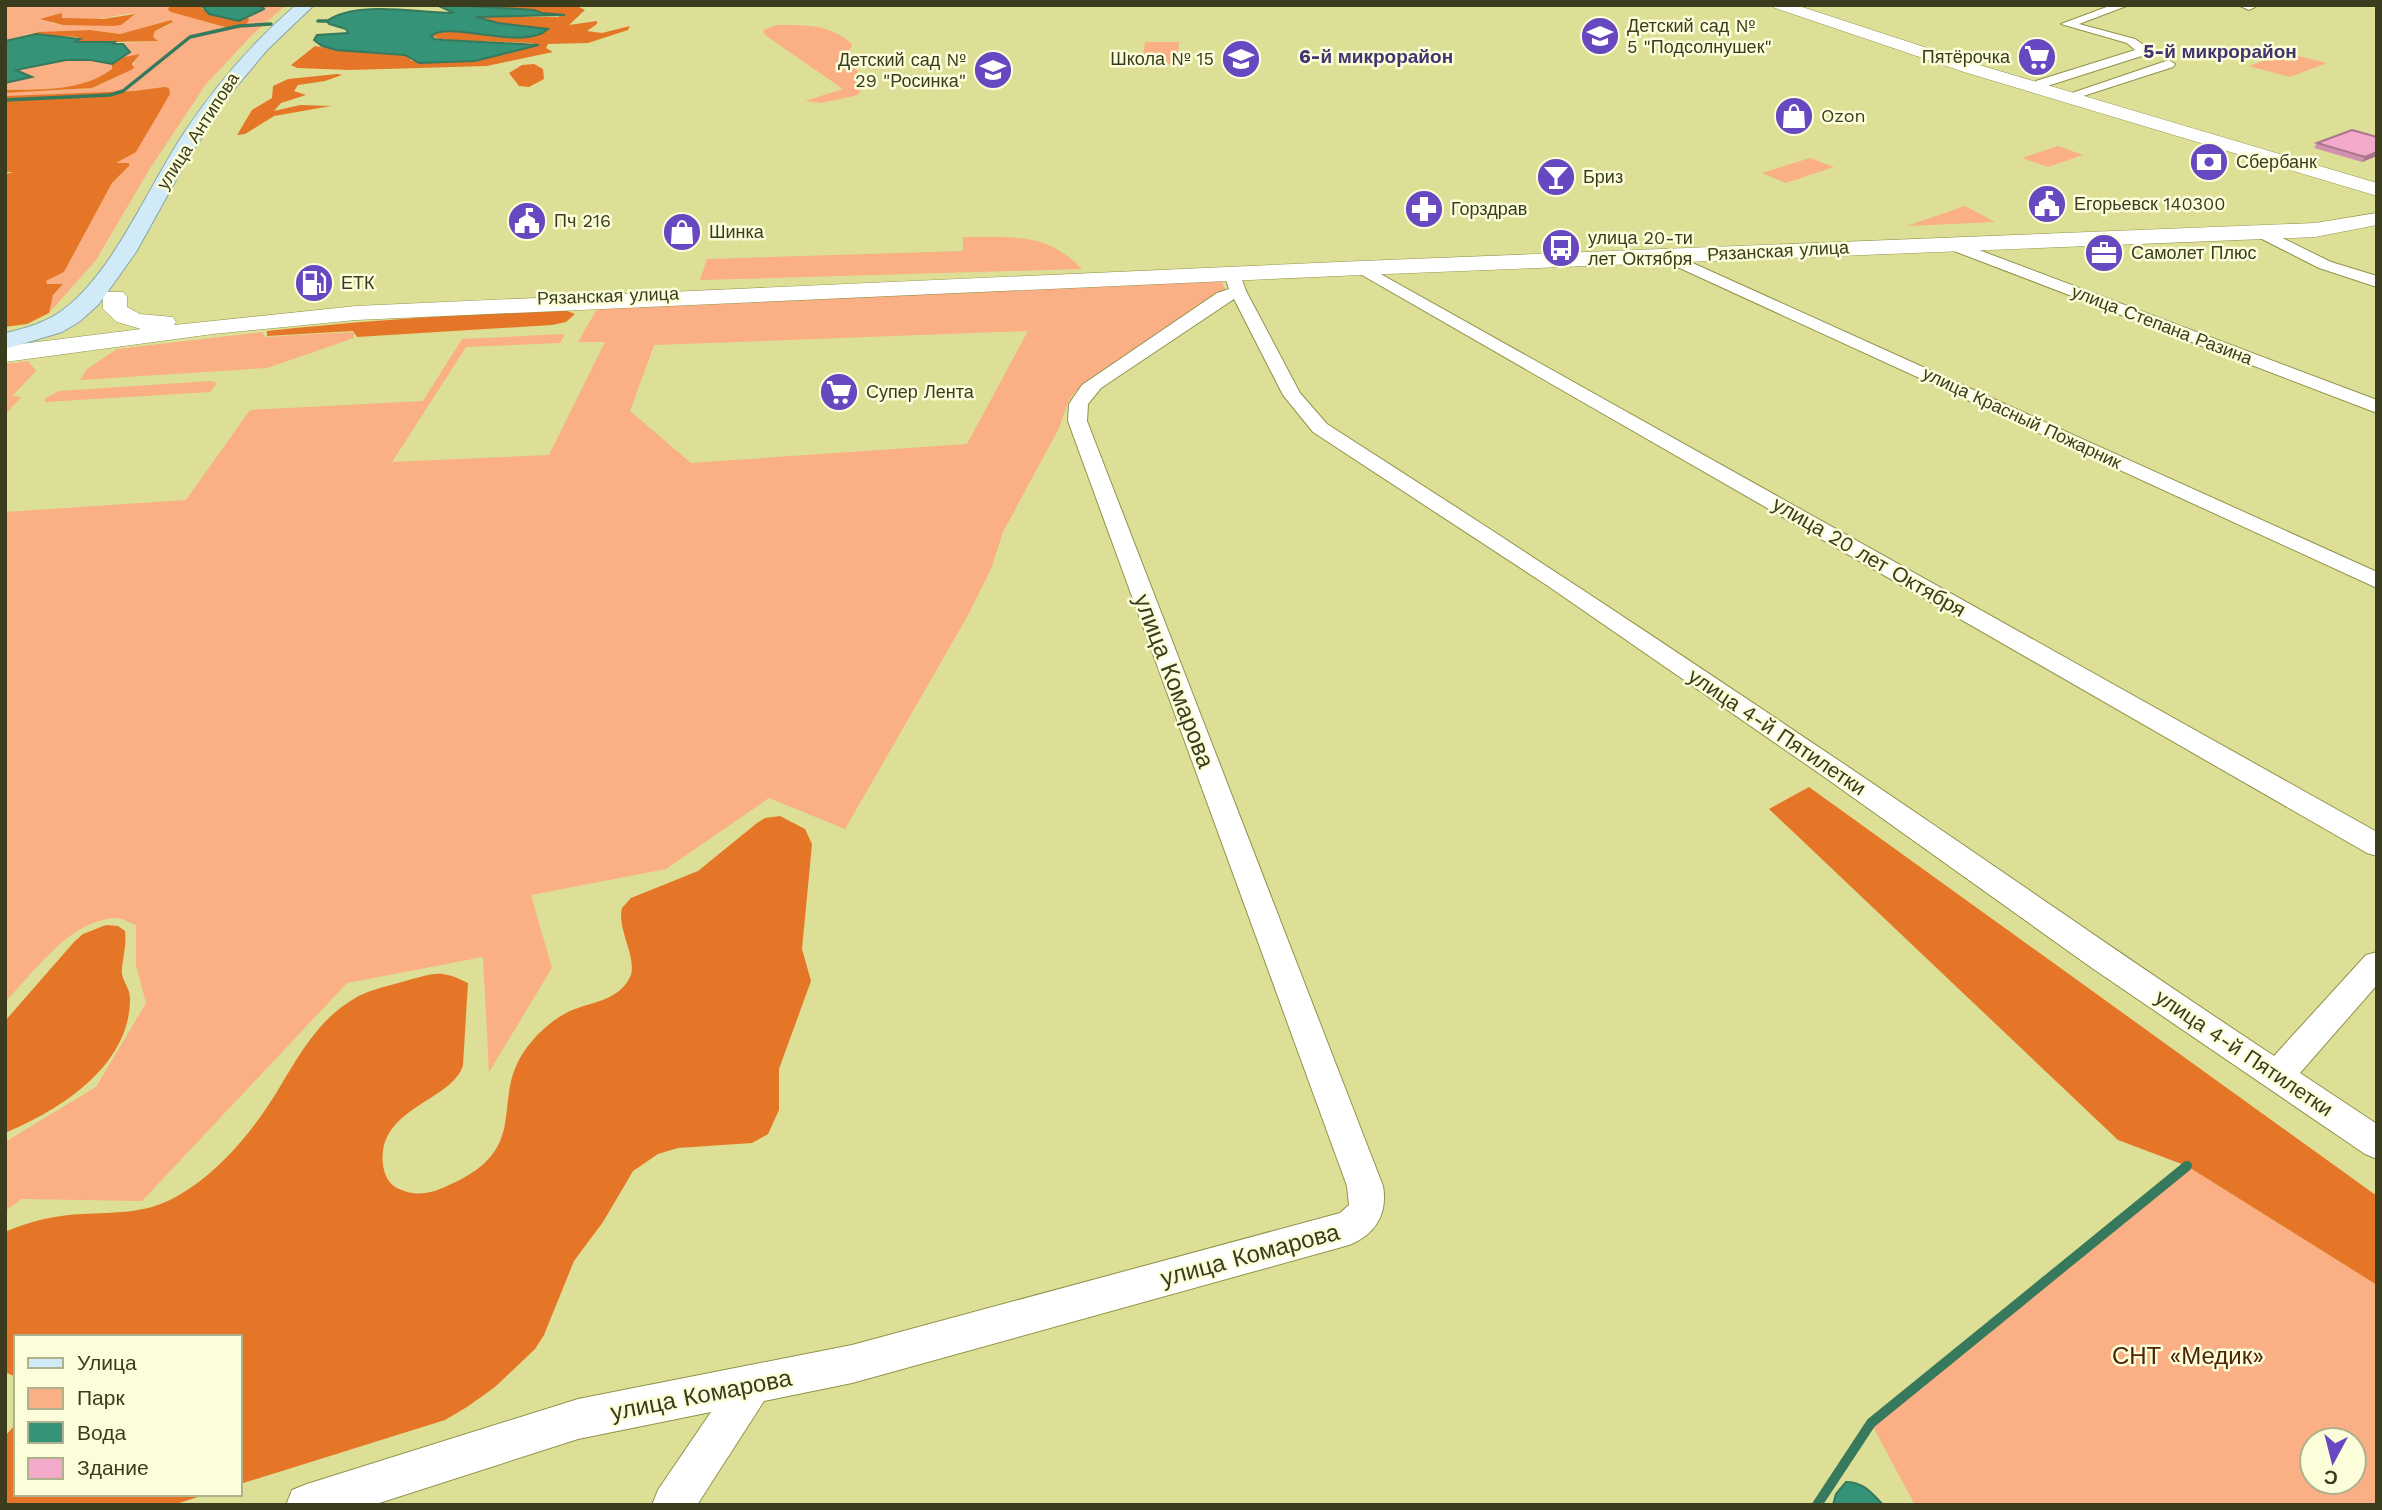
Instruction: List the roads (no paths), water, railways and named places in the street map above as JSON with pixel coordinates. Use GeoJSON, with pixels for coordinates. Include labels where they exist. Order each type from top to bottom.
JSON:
{"type":"FeatureCollection","features":[{"type":"Feature","properties":{"kind":"main road","name":"улица Антипова"},"geometry":{"type":"LineString","coordinates":[[5,342],[60,323],[89,300],[132,238],[194,132],[236,71],[306,5]]}},
{"type":"Feature","properties":{"kind":"main road"},"geometry":{"type":"LineString","coordinates":[[1780,5],[2377,190]]}},
{"type":"Feature","properties":{"kind":"main road"},"geometry":{"type":"LineString","coordinates":[[1793,5],[2006,76],[2377,183]]}},
{"type":"Feature","properties":{"kind":"main road","name":"Рязанская улица"},"geometry":{"type":"LineString","coordinates":[[5,342],[169,322],[383,304],[1136,279],[1235,282],[1361,268],[2315,230],[2377,219]]}},
{"type":"Feature","properties":{"kind":"main road","name":"улица Антипова"},"geometry":{"type":"LineString","coordinates":[[5,353],[56,343],[81,333],[105,313],[115,297],[132,238]]}},
{"type":"Feature","properties":{"kind":"main road","name":"Рязанская улица"},"geometry":{"type":"LineString","coordinates":[[5,353],[356,313],[1136,279]]}},
{"type":"Feature","properties":{"kind":"main road"},"geometry":{"type":"LineString","coordinates":[[115,297],[115,309],[122,316],[147,323],[169,322]]}},
{"type":"Feature","properties":{"kind":"main road"},"geometry":{"type":"LineString","coordinates":[[89,300],[80,323],[81,333],[88,339],[111,340]]}},
{"type":"Feature","properties":{"kind":"street"},"geometry":{"type":"LineString","coordinates":[[2040,84],[2144,51],[2131,41],[2067,24],[2124,5]]}},
{"type":"Feature","properties":{"kind":"street"},"geometry":{"type":"LineString","coordinates":[[2075,94],[2169,64]]}},
{"type":"Feature","properties":{"kind":"street"},"geometry":{"type":"LineString","coordinates":[[2260,232],[2325,265],[2377,282]]}},
{"type":"Feature","properties":{"kind":"street","name":"улица Степана Разина"},"geometry":{"type":"LineString","coordinates":[[1947,243],[2377,407]]}},
{"type":"Feature","properties":{"kind":"street","name":"улица Красный Пожарник"},"geometry":{"type":"LineString","coordinates":[[1666,256],[2377,581]]}},
{"type":"Feature","properties":{"kind":"street","name":"улица 20 лет Октября"},"geometry":{"type":"LineString","coordinates":[[1361,268],[2377,845]]}},
{"type":"Feature","properties":{"kind":"street","name":"улица 4-й Пятилетки"},"geometry":{"type":"LineString","coordinates":[[1235,282],[1292,395],[1320,428],[1567,589],[1832,769],[2103,959],[2377,1143]]}},
{"type":"Feature","properties":{"kind":"street","name":"улица Комарова"},"geometry":{"type":"LineString","coordinates":[[307,1505],[578,1419],[852,1364],[1349,1228],[1361,1221],[1367,1212],[1365,1186],[1084,441],[1076,411],[1083,393],[1094,384],[1223,297],[1235,282]]}},
{"type":"Feature","properties":{"kind":"street"},"geometry":{"type":"LineString","coordinates":[[2278,1074],[2377,964]]}},
{"type":"Feature","properties":{"kind":"street"},"geometry":{"type":"LineString","coordinates":[[673,1505],[752,1385]]}},
{"type":"Feature","properties":{"kind":"water"},"geometry":{"type":"Polygon","coordinates":[[[201,5],[262,5],[264,9],[239,21],[209,14],[201,5]]]}},
{"type":"Feature","properties":{"kind":"water"},"geometry":{"type":"Polygon","coordinates":[[[439,6],[534,10],[565,15],[476,17],[498,23],[548,29],[522,38],[453,31],[431,36],[444,40],[539,45],[475,61],[419,63],[405,55],[336,50],[322,46],[314,40],[317,35],[348,33],[346,29],[327,21],[354,11],[388,9],[454,13],[439,6]]]}},
{"type":"Feature","properties":{"kind":"water"},"geometry":{"type":"Polygon","coordinates":[[[36,34],[80,39],[74,42],[115,42],[113,44],[123,44],[130,52],[112,64],[91,60],[66,60],[16,70],[32,77],[5,83],[5,41],[36,34]]]}},
{"type":"Feature","properties":{"kind":"water"},"geometry":{"type":"Polygon","coordinates":[[[1846,1482],[1862,1486],[1883,1505],[1833,1505],[1836,1494],[1846,1482]]]}},
{"type":"Feature","properties":{"kind":"waterway"},"geometry":{"type":"LineString","coordinates":[[318,21],[327,21]]}},
{"type":"Feature","properties":{"kind":"waterway"},"geometry":{"type":"LineString","coordinates":[[5,100],[110,95],[123,91],[190,37],[239,26],[271,24]]}},
{"type":"Feature","properties":{"kind":"waterway"},"geometry":{"type":"LineString","coordinates":[[1817,1505],[1871,1423],[2187,1166]]}},
{"type":"Feature","properties":{"kind":"place","name":"Детский сад № 5 \"Подсолнушек\""},"geometry":{"type":"Point","coordinates":[1600,36]}},
{"type":"Feature","properties":{"kind":"place","name":"Пятёрочка"},"geometry":{"type":"Point","coordinates":[2037,57]}},
{"type":"Feature","properties":{"kind":"place","name":"Школа № 15"},"geometry":{"type":"Point","coordinates":[1241,59]}},
{"type":"Feature","properties":{"kind":"place","name":"Детский сад № 29 \"Росинка\""},"geometry":{"type":"Point","coordinates":[993,70]}},
{"type":"Feature","properties":{"kind":"place","name":"Ozon"},"geometry":{"type":"Point","coordinates":[1794,116]}},
{"type":"Feature","properties":{"kind":"place","name":"Сбербанк"},"geometry":{"type":"Point","coordinates":[2209,162]}},
{"type":"Feature","properties":{"kind":"place","name":"Бриз"},"geometry":{"type":"Point","coordinates":[1556,177]}},
{"type":"Feature","properties":{"kind":"place","name":"Егорьевск 140300"},"geometry":{"type":"Point","coordinates":[2047,204]}},
{"type":"Feature","properties":{"kind":"place","name":"Горздрав"},"geometry":{"type":"Point","coordinates":[1424,209]}},
{"type":"Feature","properties":{"kind":"place","name":"Пч 216"},"geometry":{"type":"Point","coordinates":[527,221]}},
{"type":"Feature","properties":{"kind":"place","name":"Шинка"},"geometry":{"type":"Point","coordinates":[682,232]}},
{"type":"Feature","properties":{"kind":"place","name":"улица 20-ти лет Октября"},"geometry":{"type":"Point","coordinates":[1561,248]}},
{"type":"Feature","properties":{"kind":"place","name":"Самолет Плюс"},"geometry":{"type":"Point","coordinates":[2104,253]}},
{"type":"Feature","properties":{"kind":"place","name":"ЕТК"},"geometry":{"type":"Point","coordinates":[314,283]}},
{"type":"Feature","properties":{"kind":"place","name":"Супер Лента"},"geometry":{"type":"Point","coordinates":[839,392]}},
{"type":"Feature","properties":{"kind":"district","name":"5-й микрорайон"},"geometry":{"type":"Point","coordinates":[2220,51]}},
{"type":"Feature","properties":{"kind":"district","name":"6-й микрорайон"},"geometry":{"type":"Point","coordinates":[1376,56]}},
{"type":"Feature","properties":{"kind":"park label","name":"СНТ «Медик»"},"geometry":{"type":"Point","coordinates":[2188,1356]}}]}
